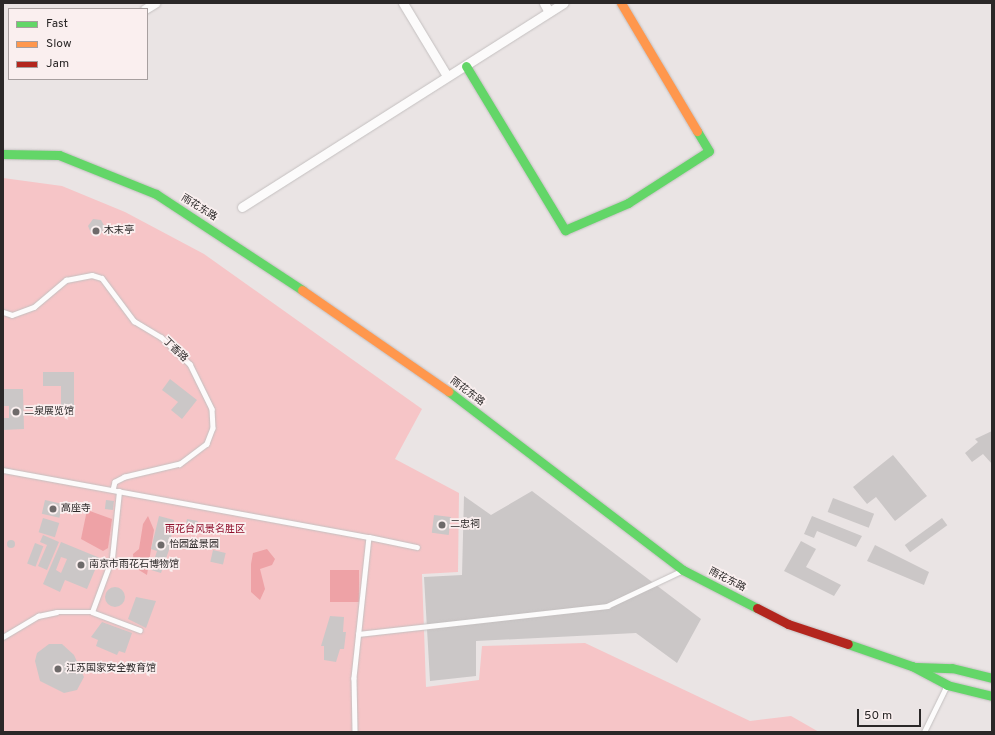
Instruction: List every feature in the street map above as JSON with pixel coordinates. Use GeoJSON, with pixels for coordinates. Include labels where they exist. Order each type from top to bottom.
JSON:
{"type":"FeatureCollection","features":[{"type":"Feature","properties":{"kind":"main road"},"geometry":{"type":"LineString","coordinates":[[466,66],[564,230],[628,203],[709,151],[621,3]]}},
{"type":"Feature","properties":{"kind":"main road","name":"雨花东路"},"geometry":{"type":"LineString","coordinates":[[3,154],[59,155],[156,194],[402,356],[683,570],[788,624],[912,666],[947,685],[992,696]]}},
{"type":"Feature","properties":{"kind":"main road","name":"雨花东路"},"geometry":{"type":"LineString","coordinates":[[912,666],[952,668],[992,678]]}},
{"type":"Feature","properties":{"kind":"street"},"geometry":{"type":"LineString","coordinates":[[403,3],[447,76]]}},
{"type":"Feature","properties":{"kind":"street"},"geometry":{"type":"LineString","coordinates":[[544,3],[549,12]]}},
{"type":"Feature","properties":{"kind":"street"},"geometry":{"type":"LineString","coordinates":[[242,207],[564,3]]}},
{"type":"Feature","properties":{"kind":"lane","name":"丁香路"},"geometry":{"type":"LineString","coordinates":[[3,312],[12,315],[34,307],[66,280],[92,275],[102,278],[134,321],[161,337],[190,364],[212,409],[213,428],[207,444],[180,464],[125,477],[116,482],[113,490]]}},
{"type":"Feature","properties":{"kind":"lane"},"geometry":{"type":"LineString","coordinates":[[3,470],[417,547]]}},
{"type":"Feature","properties":{"kind":"lane"},"geometry":{"type":"LineString","coordinates":[[92,612],[112,558],[119,491]]}},
{"type":"Feature","properties":{"kind":"lane"},"geometry":{"type":"LineString","coordinates":[[355,732],[354,678],[369,537]]}},
{"type":"Feature","properties":{"kind":"lane"},"geometry":{"type":"LineString","coordinates":[[358,634],[607,606],[683,570]]}},
{"type":"Feature","properties":{"kind":"lane"},"geometry":{"type":"LineString","coordinates":[[3,637],[38,616],[92,612],[140,630]]}},
{"type":"Feature","properties":{"kind":"lane"},"geometry":{"type":"LineString","coordinates":[[924,732],[947,685]]}},
{"type":"Feature","properties":{"kind":"green space","name":"雨花台风景名胜区"},"geometry":{"type":"Polygon","coordinates":[[[3,178],[62,186],[125,212],[204,254],[422,409],[395,459],[459,493],[458,572],[422,574],[426,687],[479,680],[482,646],[585,643],[750,721],[791,716],[819,732],[3,732],[3,178]]]}},
{"type":"Feature","properties":{"kind":"shaded area"},"geometry":{"type":"Polygon","coordinates":[[[87,510],[112,519],[108,548],[103,551],[81,539],[87,510]]]}},
{"type":"Feature","properties":{"kind":"shaded area"},"geometry":{"type":"Polygon","coordinates":[[[148,516],[154,530],[147,575],[134,567],[133,554],[139,549],[143,524],[148,516]]]}},
{"type":"Feature","properties":{"kind":"shaded area"},"geometry":{"type":"Polygon","coordinates":[[[267,549],[275,559],[272,565],[260,569],[265,589],[260,600],[251,592],[251,564],[253,553],[267,549]]]}},
{"type":"Feature","properties":{"kind":"shaded area"},"geometry":{"type":"Polygon","coordinates":[[[330,570],[359,570],[359,602],[330,602],[330,570]]]}},
{"type":"Feature","properties":{"kind":"building","name":"木末亭"},"geometry":{"type":"Polygon","coordinates":[[[93,219],[101,220],[105,227],[100,235],[92,235],[88,226],[93,219]]]}},
{"type":"Feature","properties":{"kind":"building"},"geometry":{"type":"Polygon","coordinates":[[[43,372],[74,372],[74,406],[61,406],[61,386],[43,386],[43,372]]]}},
{"type":"Feature","properties":{"kind":"building"},"geometry":{"type":"Polygon","coordinates":[[[170,379],[197,400],[182,419],[171,410],[178,402],[162,390],[170,379]]]}},
{"type":"Feature","properties":{"kind":"building","name":"二泉展览馆"},"geometry":{"type":"Polygon","coordinates":[[[3,389],[23,389],[24,429],[3,430],[3,418],[9,418],[9,406],[3,406],[3,389]]]}},
{"type":"Feature","properties":{"kind":"building"},"geometry":{"type":"Polygon","coordinates":[[[992,431],[992,464],[983,454],[972,462],[965,453],[978,442],[975,439],[992,431]]]}},
{"type":"Feature","properties":{"kind":"building"},"geometry":{"type":"Polygon","coordinates":[[[893,455],[927,496],[895,521],[876,497],[867,504],[853,487],[893,455]]]}},
{"type":"Feature","properties":{"kind":"building"},"geometry":{"type":"Polygon","coordinates":[[[532,491],[701,619],[677,663],[636,633],[476,641],[476,676],[430,681],[424,577],[462,575],[464,496],[491,515],[532,491]]]}},
{"type":"Feature","properties":{"kind":"building"},"geometry":{"type":"Polygon","coordinates":[[[833,498],[874,514],[869,528],[828,512],[833,498]]]}},
{"type":"Feature","properties":{"kind":"building","name":"高座寺"},"geometry":{"type":"Polygon","coordinates":[[[45,500],[63,504],[59,518],[42,514],[45,500]]]}},
{"type":"Feature","properties":{"kind":"building"},"geometry":{"type":"Polygon","coordinates":[[[106,500],[114,501],[113,510],[105,509],[106,500]]]}},
{"type":"Feature","properties":{"kind":"building","name":"二忠祠"},"geometry":{"type":"Polygon","coordinates":[[[434,515],[451,517],[449,535],[432,533],[434,515]]]}},
{"type":"Feature","properties":{"kind":"building","name":"怡园盆景园"},"geometry":{"type":"Polygon","coordinates":[[[159,516],[174,520],[169,550],[161,573],[151,570],[157,551],[151,549],[159,516]]]}},
{"type":"Feature","properties":{"kind":"building"},"geometry":{"type":"Polygon","coordinates":[[[812,516],[862,536],[856,547],[817,531],[814,538],[804,534],[812,516]]]}},
{"type":"Feature","properties":{"kind":"building","name":"高座寺"},"geometry":{"type":"Polygon","coordinates":[[[43,518],[59,523],[55,537],[39,532],[43,518]]]}},
{"type":"Feature","properties":{"kind":"building"},"geometry":{"type":"Polygon","coordinates":[[[942,518],[947,525],[910,552],[905,545],[942,518]]]}},
{"type":"Feature","properties":{"kind":"building"},"geometry":{"type":"Polygon","coordinates":[[[187,519],[198,521],[197,527],[186,525],[187,519]]]}},
{"type":"Feature","properties":{"kind":"building"},"geometry":{"type":"Polygon","coordinates":[[[43,535],[59,542],[47,570],[38,566],[47,545],[40,542],[43,535]]]}},
{"type":"Feature","properties":{"kind":"building"},"geometry":{"type":"Polygon","coordinates":[[[9,540],[13,540],[15,544],[13,548],[9,548],[7,546],[7,542],[9,540]]]}},
{"type":"Feature","properties":{"kind":"building"},"geometry":{"type":"Polygon","coordinates":[[[801,541],[816,549],[806,567],[841,585],[834,596],[784,571],[801,541]]]}},
{"type":"Feature","properties":{"kind":"building","name":"南京市雨花石博物馆"},"geometry":{"type":"Polygon","coordinates":[[[61,542],[100,558],[87,589],[65,580],[60,592],[43,584],[61,542]],[[61,557],[56,570],[61,573],[67,559],[61,557]]]}},
{"type":"Feature","properties":{"kind":"building"},"geometry":{"type":"Polygon","coordinates":[[[35,543],[43,546],[36,567],[27,564],[35,543]]]}},
{"type":"Feature","properties":{"kind":"building"},"geometry":{"type":"Polygon","coordinates":[[[875,545],[929,572],[924,585],[867,561],[875,545]]]}},
{"type":"Feature","properties":{"kind":"building"},"geometry":{"type":"Polygon","coordinates":[[[213,550],[226,553],[223,565],[210,562],[213,550]]]}},
{"type":"Feature","properties":{"kind":"building"},"geometry":{"type":"Polygon","coordinates":[[[115,587],[122,590],[125,597],[122,604],[115,607],[108,604],[105,597],[108,590],[115,587]]]}},
{"type":"Feature","properties":{"kind":"building"},"geometry":{"type":"Polygon","coordinates":[[[136,597],[156,601],[146,628],[128,619],[136,597]]]}},
{"type":"Feature","properties":{"kind":"building"},"geometry":{"type":"Polygon","coordinates":[[[330,616],[344,617],[343,632],[346,632],[344,649],[340,649],[336,662],[324,660],[324,646],[321,646],[330,616]]]}},
{"type":"Feature","properties":{"kind":"building"},"geometry":{"type":"Polygon","coordinates":[[[102,622],[132,633],[125,653],[119,651],[117,655],[96,646],[98,640],[91,637],[102,622]]]}},
{"type":"Feature","properties":{"kind":"building","name":"江苏国家安全教育馆"},"geometry":{"type":"Polygon","coordinates":[[[49,644],[62,644],[74,655],[84,677],[77,690],[64,693],[40,681],[35,661],[37,653],[49,644]]]}},
{"type":"Feature","properties":{"kind":"traffic: fast"},"geometry":{"type":"LineString","coordinates":[[466,66],[565,230],[628,203],[709,151],[697,131]]}},
{"type":"Feature","properties":{"kind":"traffic: fast"},"geometry":{"type":"LineString","coordinates":[[3,154],[59,155],[156,194],[302,290]]}},
{"type":"Feature","properties":{"kind":"traffic: fast"},"geometry":{"type":"LineString","coordinates":[[448,391],[683,570],[757,608]]}},
{"type":"Feature","properties":{"kind":"traffic: fast"},"geometry":{"type":"LineString","coordinates":[[848,644],[912,666],[947,685],[992,696]]}},
{"type":"Feature","properties":{"kind":"traffic: fast"},"geometry":{"type":"LineString","coordinates":[[916,667],[952,668],[992,678]]}},
{"type":"Feature","properties":{"kind":"traffic: slow"},"geometry":{"type":"LineString","coordinates":[[621,3],[697,131]]}},
{"type":"Feature","properties":{"kind":"traffic: slow"},"geometry":{"type":"LineString","coordinates":[[302,290],[448,391]]}},
{"type":"Feature","properties":{"kind":"traffic: jam"},"geometry":{"type":"LineString","coordinates":[[757,608],[788,624],[848,644]]}},
{"type":"Feature","properties":{"kind":"place","name":"木末亭"},"geometry":{"type":"Point","coordinates":[96,231]}},
{"type":"Feature","properties":{"kind":"place","name":"二泉展览馆"},"geometry":{"type":"Point","coordinates":[16,412]}},
{"type":"Feature","properties":{"kind":"place","name":"高座寺"},"geometry":{"type":"Point","coordinates":[53,509]}},
{"type":"Feature","properties":{"kind":"place","name":"二忠祠"},"geometry":{"type":"Point","coordinates":[442,525]}},
{"type":"Feature","properties":{"kind":"place","name":"怡园盆景园"},"geometry":{"type":"Point","coordinates":[161,545]}},
{"type":"Feature","properties":{"kind":"place","name":"南京市雨花石博物馆"},"geometry":{"type":"Point","coordinates":[81,565]}},
{"type":"Feature","properties":{"kind":"place","name":"江苏国家安全教育馆"},"geometry":{"type":"Point","coordinates":[58,669]}}]}
